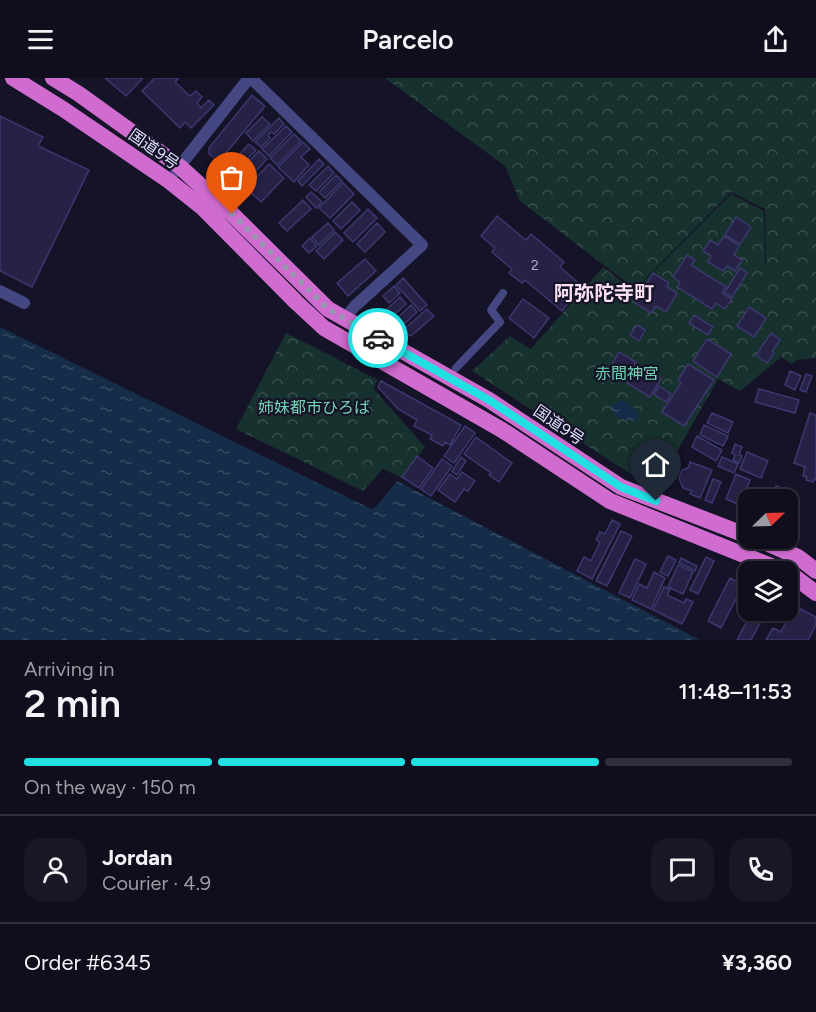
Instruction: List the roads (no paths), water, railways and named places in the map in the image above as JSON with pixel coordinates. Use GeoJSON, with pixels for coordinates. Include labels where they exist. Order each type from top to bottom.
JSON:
{"type":"FeatureCollection","features":[{"type":"Feature","properties":{"kind":"highway","name":"国道9号"},"geometry":{"type":"LineString","coordinates":[[13,78],[170,181],[202,208],[296,303],[324,328],[502,430],[610,501],[760,561]]}},
{"type":"Feature","properties":{"kind":"highway","name":"国道9号"},"geometry":{"type":"LineString","coordinates":[[53,78],[179,166],[232,214],[328,309],[489,400],[621,487],[738,532]]}},
{"type":"Feature","properties":{"kind":"highway"},"geometry":{"type":"LineString","coordinates":[[780,549],[798,557],[816,571]]}},
{"type":"Feature","properties":{"kind":"highway","name":"国道9号"},"geometry":{"type":"LineString","coordinates":[[798,580],[816,593]]}},
{"type":"Feature","properties":{"kind":"street"},"geometry":{"type":"LineString","coordinates":[[170,181],[179,166],[250,78],[422,245],[354,307],[345,319]]}},
{"type":"Feature","properties":{"kind":"street"},"geometry":{"type":"LineString","coordinates":[[0,291],[24,303]]}},
{"type":"Feature","properties":{"kind":"lane"},"geometry":{"type":"LineString","coordinates":[[456,368],[500,322],[491,310],[503,294]]}},
{"type":"Feature","properties":{"kind":"water"},"geometry":{"type":"Polygon","coordinates":[[[0,327],[371,509],[376,507],[397,481],[700,640],[0,640],[0,327]]]}},
{"type":"Feature","properties":{"kind":"water"},"geometry":{"type":"Polygon","coordinates":[[[622,400],[636,409],[639,416],[637,420],[624,419],[614,413],[611,405],[622,400]]]}},
{"type":"Feature","properties":{"kind":"district","name":"阿弥陀寺町"},"geometry":{"type":"Point","coordinates":[604,293]}},
{"type":"Feature","properties":{"kind":"park label","name":"赤間神宮"},"geometry":{"type":"Point","coordinates":[627,373]}},
{"type":"Feature","properties":{"kind":"park label","name":"姉妹都市ひろば"},"geometry":{"type":"Point","coordinates":[314,407]}}]}
